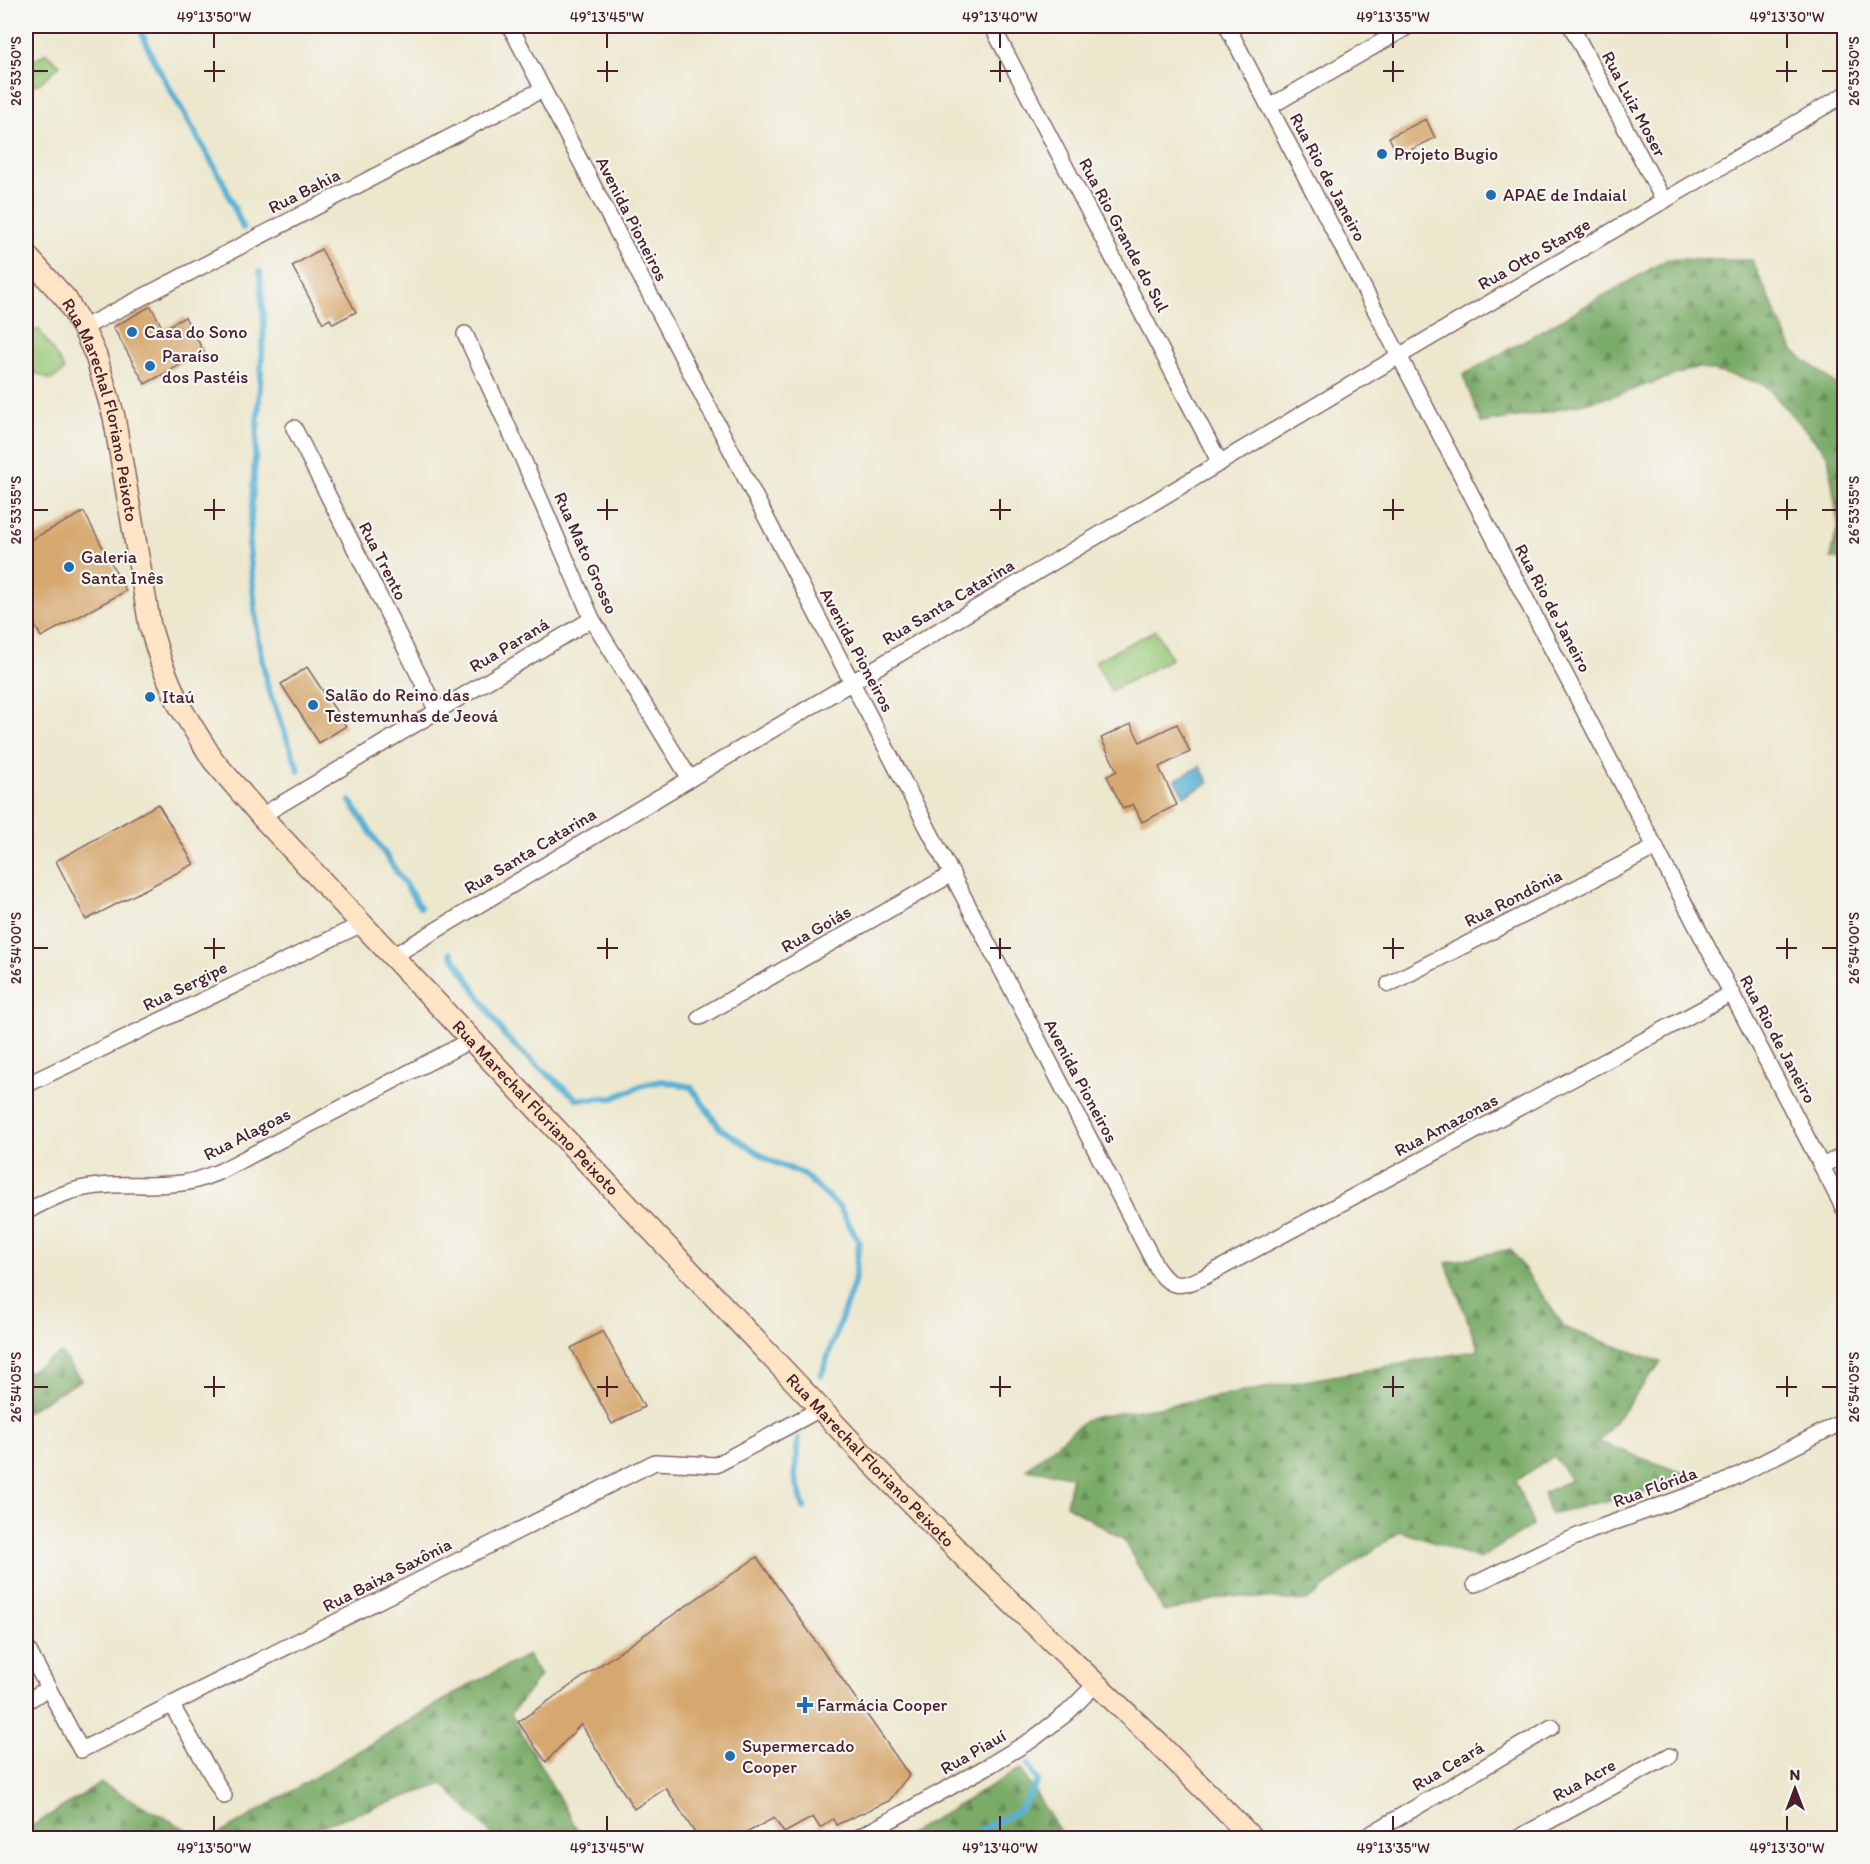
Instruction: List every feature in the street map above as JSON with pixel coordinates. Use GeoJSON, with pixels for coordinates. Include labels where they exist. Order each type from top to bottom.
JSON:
{"type":"FeatureCollection","features":[{"type":"Feature","properties":{"kind":"main road","name":"Rua Marechal Floriano Peixoto"},"geometry":{"type":"LineString","coordinates":[[26,255],[66,299],[96,356],[114,417],[150,626],[161,662],[179,705],[218,767],[362,924],[820,1409],[966,1559],[1161,1746],[1252,1839]]}},
{"type":"Feature","properties":{"kind":"street","name":"Avenida Pioneiros"},"geometry":{"type":"LineString","coordinates":[[510,26],[1158,1270],[1165,1281],[1176,1285]]}},
{"type":"Feature","properties":{"kind":"street","name":"Rua Rio Grande do Sul"},"geometry":{"type":"LineString","coordinates":[[992,26],[1220,463]]}},
{"type":"Feature","properties":{"kind":"street","name":"Rua Rio de Janeiro"},"geometry":{"type":"LineString","coordinates":[[1227,26],[1845,1209]]}},
{"type":"Feature","properties":{"kind":"street"},"geometry":{"type":"LineString","coordinates":[[1269,107],[1409,26]]}},
{"type":"Feature","properties":{"kind":"street","name":"Rua Luiz Moser"},"geometry":{"type":"LineString","coordinates":[[1571,26],[1664,201]]}},
{"type":"Feature","properties":{"kind":"street","name":"Rua Bahia"},"geometry":{"type":"LineString","coordinates":[[83,328],[543,90]]}},
{"type":"Feature","properties":{"kind":"street","name":"Rua Otto Stange"},"geometry":{"type":"LineString","coordinates":[[1399,356],[1845,95]]}},
{"type":"Feature","properties":{"kind":"street","name":"Rua Mato Grosso"},"geometry":{"type":"LineString","coordinates":[[465,334],[522,457],[592,619],[690,779]]}},
{"type":"Feature","properties":{"kind":"street","name":"Rua Santa Catarina"},"geometry":{"type":"LineString","coordinates":[[393,956],[1399,356]]}},
{"type":"Feature","properties":{"kind":"street","name":"Rua Trento"},"geometry":{"type":"LineString","coordinates":[[294,428],[437,711]]}},
{"type":"Feature","properties":{"kind":"street","name":"Rua Paraná"},"geometry":{"type":"LineString","coordinates":[[261,816],[592,619]]}},
{"type":"Feature","properties":{"kind":"street","name":"Rua Rondônia"},"geometry":{"type":"LineString","coordinates":[[1389,984],[1656,847]]}},
{"type":"Feature","properties":{"kind":"street","name":"Rua Goiás"},"geometry":{"type":"LineString","coordinates":[[700,1017],[952,874]]}},
{"type":"Feature","properties":{"kind":"street","name":"Rua Sergipe"},"geometry":{"type":"LineString","coordinates":[[26,1085],[362,924]]}},
{"type":"Feature","properties":{"kind":"street","name":"Rua Amazonas"},"geometry":{"type":"LineString","coordinates":[[1176,1285],[1202,1278],[1732,993]]}},
{"type":"Feature","properties":{"kind":"street","name":"Rua Alagoas"},"geometry":{"type":"LineString","coordinates":[[26,1212],[54,1197],[99,1185],[182,1183],[201,1179],[221,1171],[471,1040]]}},
{"type":"Feature","properties":{"kind":"street"},"geometry":{"type":"LineString","coordinates":[[1822,1166],[1845,1155]]}},
{"type":"Feature","properties":{"kind":"street","name":"Rua Baixa Saxônia"},"geometry":{"type":"LineString","coordinates":[[26,1646],[81,1750],[655,1462],[716,1465],[820,1409]]}},
{"type":"Feature","properties":{"kind":"street","name":"Rua Flórida"},"geometry":{"type":"LineString","coordinates":[[1475,1584],[1590,1531],[1723,1483],[1845,1421]]}},
{"type":"Feature","properties":{"kind":"street","name":"Rua Piauí"},"geometry":{"type":"LineString","coordinates":[[858,1839],[1033,1739],[1067,1713],[1096,1684]]}},
{"type":"Feature","properties":{"kind":"street"},"geometry":{"type":"LineString","coordinates":[[26,1702],[48,1688]]}},
{"type":"Feature","properties":{"kind":"street"},"geometry":{"type":"LineString","coordinates":[[171,1704],[224,1796]]}},
{"type":"Feature","properties":{"kind":"street","name":"Rua Ceará"},"geometry":{"type":"LineString","coordinates":[[1364,1839],[1552,1726]]}},
{"type":"Feature","properties":{"kind":"street","name":"Rua Acre"},"geometry":{"type":"LineString","coordinates":[[1518,1839],[1669,1756]]}},
{"type":"Feature","properties":{"kind":"green space"},"geometry":{"type":"Polygon","coordinates":[[[46,53],[60,65],[40,83],[26,88],[26,66],[46,53]]]}},
{"type":"Feature","properties":{"kind":"green space"},"geometry":{"type":"Polygon","coordinates":[[[1668,259],[1752,260],[1793,351],[1844,390],[1844,561],[1831,558],[1838,523],[1828,455],[1764,384],[1698,367],[1620,394],[1543,413],[1481,423],[1463,375],[1668,259]]]}},
{"type":"Feature","properties":{"kind":"green space"},"geometry":{"type":"Polygon","coordinates":[[[39,329],[64,371],[51,380],[29,370],[26,372],[26,336],[39,329]]]}},
{"type":"Feature","properties":{"kind":"green space"},"geometry":{"type":"Polygon","coordinates":[[[1156,630],[1171,659],[1111,691],[1095,661],[1156,630]]]}},
{"type":"Feature","properties":{"kind":"green space"},"geometry":{"type":"Polygon","coordinates":[[[1510,1249],[1565,1328],[1661,1362],[1599,1442],[1699,1479],[1550,1514],[1543,1493],[1571,1480],[1554,1456],[1515,1481],[1533,1525],[1480,1559],[1401,1531],[1307,1601],[1229,1596],[1164,1612],[1123,1539],[1066,1505],[1072,1476],[1026,1469],[1089,1418],[1479,1350],[1446,1263],[1510,1249]]]}},
{"type":"Feature","properties":{"kind":"green space"},"geometry":{"type":"Polygon","coordinates":[[[61,1353],[81,1380],[26,1412],[26,1373],[61,1353]]]}},
{"type":"Feature","properties":{"kind":"green space"},"geometry":{"type":"Polygon","coordinates":[[[528,1655],[540,1676],[511,1714],[582,1838],[495,1838],[443,1784],[291,1838],[213,1838],[464,1688],[528,1655]]]}},
{"type":"Feature","properties":{"kind":"green space"},"geometry":{"type":"Polygon","coordinates":[[[1020,1769],[1060,1832],[1050,1838],[902,1838],[1020,1769]]]}},
{"type":"Feature","properties":{"kind":"green space"},"geometry":{"type":"Polygon","coordinates":[[[101,1783],[202,1838],[26,1838],[26,1830],[101,1783]]]}},
{"type":"Feature","properties":{"kind":"water"},"geometry":{"type":"Polygon","coordinates":[[[1200,766],[1209,783],[1184,796],[1175,780],[1200,766]]]}},
{"type":"Feature","properties":{"kind":"building"},"geometry":{"type":"Polygon","coordinates":[[[1426,119],[1435,138],[1398,156],[1389,137],[1426,119]]]}},
{"type":"Feature","properties":{"kind":"building"},"geometry":{"type":"Polygon","coordinates":[[[321,249],[356,312],[333,324],[330,319],[323,323],[292,266],[321,249]]]}},
{"type":"Feature","properties":{"kind":"building"},"geometry":{"type":"Polygon","coordinates":[[[151,306],[163,329],[185,317],[204,352],[145,384],[113,327],[151,306]]]}},
{"type":"Feature","properties":{"kind":"building","name":"Galeria Santa Inês"},"geometry":{"type":"Polygon","coordinates":[[[84,512],[126,591],[41,637],[26,608],[26,542],[84,512]]]}},
{"type":"Feature","properties":{"kind":"building","name":"Salão do Reino das Testemunhas de Jeová"},"geometry":{"type":"Polygon","coordinates":[[[307,667],[346,726],[319,743],[281,684],[307,667]]]}},
{"type":"Feature","properties":{"kind":"building"},"geometry":{"type":"Polygon","coordinates":[[[1131,724],[1140,742],[1177,724],[1190,752],[1159,767],[1177,805],[1142,822],[1133,804],[1123,809],[1107,776],[1117,771],[1101,738],[1131,724]]]}},
{"type":"Feature","properties":{"kind":"building"},"geometry":{"type":"Polygon","coordinates":[[[158,804],[194,864],[86,920],[56,861],[158,804]]]}},
{"type":"Feature","properties":{"kind":"building"},"geometry":{"type":"Polygon","coordinates":[[[603,1331],[644,1407],[612,1424],[571,1348],[603,1331]]]}},
{"type":"Feature","properties":{"kind":"building","name":"Supermercado Cooper"},"geometry":{"type":"Polygon","coordinates":[[[757,1557],[909,1775],[889,1801],[836,1825],[833,1819],[820,1828],[813,1817],[784,1833],[774,1818],[737,1838],[698,1838],[666,1788],[634,1809],[581,1724],[546,1762],[518,1722],[757,1557]]]}},
{"type":"Feature","properties":{"kind":"waterway"},"geometry":{"type":"LineString","coordinates":[[139,26],[153,59],[223,182],[243,228]]}},
{"type":"Feature","properties":{"kind":"waterway"},"geometry":{"type":"LineString","coordinates":[[260,272],[264,325],[249,548],[258,637],[268,688],[299,771]]}},
{"type":"Feature","properties":{"kind":"waterway"},"geometry":{"type":"LineString","coordinates":[[350,801],[420,907]]}},
{"type":"Feature","properties":{"kind":"waterway"},"geometry":{"type":"LineString","coordinates":[[451,953],[505,1036],[577,1099],[613,1098],[643,1085],[662,1081],[691,1087],[720,1128],[771,1161],[803,1174],[840,1208],[859,1242],[854,1283],[821,1376]]}},
{"type":"Feature","properties":{"kind":"waterway"},"geometry":{"type":"LineString","coordinates":[[798,1438],[795,1476],[804,1508]]}},
{"type":"Feature","properties":{"kind":"waterway"},"geometry":{"type":"LineString","coordinates":[[965,1838],[1020,1810],[1038,1781],[1028,1765]]}},
{"type":"Feature","properties":{"kind":"place","name":"Projeto Bugio"},"geometry":{"type":"Point","coordinates":[1382,154]}},
{"type":"Feature","properties":{"kind":"place","name":"APAE de Indaial"},"geometry":{"type":"Point","coordinates":[1491,195]}},
{"type":"Feature","properties":{"kind":"place","name":"Casa do Sono"},"geometry":{"type":"Point","coordinates":[132,332]}},
{"type":"Feature","properties":{"kind":"place","name":"Paraíso dos Pastéis"},"geometry":{"type":"Point","coordinates":[150,366]}},
{"type":"Feature","properties":{"kind":"place","name":"Galeria Santa Inês"},"geometry":{"type":"Point","coordinates":[69,567]}},
{"type":"Feature","properties":{"kind":"place","name":"Itaú"},"geometry":{"type":"Point","coordinates":[150,697]}},
{"type":"Feature","properties":{"kind":"place","name":"Salão do Reino das Testemunhas de Jeová"},"geometry":{"type":"Point","coordinates":[313,705]}},
{"type":"Feature","properties":{"kind":"place","name":"Farmácia Cooper"},"geometry":{"type":"Point","coordinates":[805,1705]}},
{"type":"Feature","properties":{"kind":"place","name":"Supermercado Cooper"},"geometry":{"type":"Point","coordinates":[730,1756]}}]}
